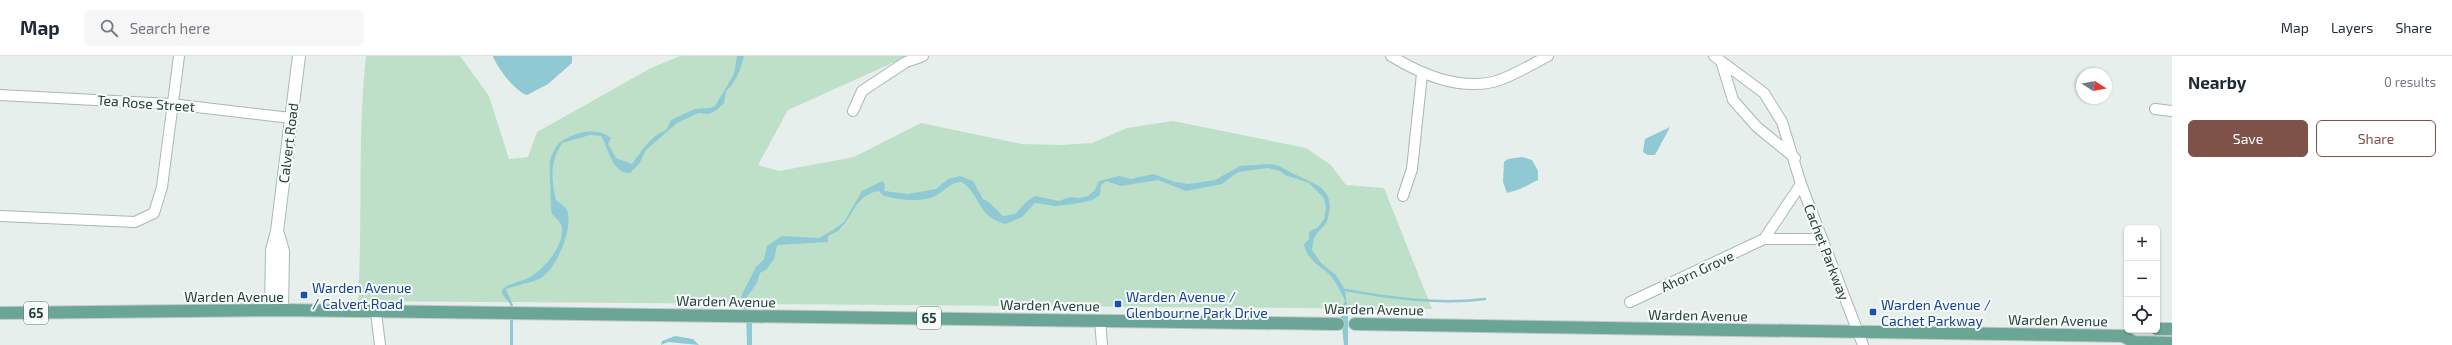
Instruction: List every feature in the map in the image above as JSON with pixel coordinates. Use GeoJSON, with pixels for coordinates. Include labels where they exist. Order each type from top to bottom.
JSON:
{"type":"FeatureCollection","features":[{"type":"Feature","properties":{"kind":"main road","name":"Warden Avenue"},"geometry":{"type":"LineString","coordinates":[[0,313],[276,310],[1338,324]]}},
{"type":"Feature","properties":{"kind":"main road","name":"Warden Avenue"},"geometry":{"type":"LineString","coordinates":[[1355,324],[1858,333],[2124,333]]}},
{"type":"Feature","properties":{"kind":"main road"},"geometry":{"type":"LineString","coordinates":[[2160,329],[2172,329]]}},
{"type":"Feature","properties":{"kind":"main road","name":"Warden Avenue"},"geometry":{"type":"LineString","coordinates":[[2127,333],[2134,342],[2172,343]]}},
{"type":"Feature","properties":{"kind":"street"},"geometry":{"type":"LineString","coordinates":[[0,216],[135,222],[154,213],[162,187],[171,104],[179,56]]}},
{"type":"Feature","properties":{"kind":"street","name":"Calvert Road"},"geometry":{"type":"LineString","coordinates":[[276,310],[272,250],[277,231],[299,56]]}},
{"type":"Feature","properties":{"kind":"street"},"geometry":{"type":"LineString","coordinates":[[853,111],[862,91],[906,62],[923,56]]}},
{"type":"Feature","properties":{"kind":"street"},"geometry":{"type":"LineString","coordinates":[[1391,56],[1422,74],[1466,83],[1493,82],[1548,56]]}},
{"type":"Feature","properties":{"kind":"street","name":"Cachet Parkway"},"geometry":{"type":"LineString","coordinates":[[1714,56],[1722,64],[1764,93],[1782,122],[1795,158],[1801,184],[1821,239],[1864,345]]}},
{"type":"Feature","properties":{"kind":"street","name":"Cachet Parkway"},"geometry":{"type":"LineString","coordinates":[[1722,64],[1733,100],[1757,127],[1795,158]]}},
{"type":"Feature","properties":{"kind":"street"},"geometry":{"type":"LineString","coordinates":[[1403,196],[1412,169],[1422,74]]}},
{"type":"Feature","properties":{"kind":"street","name":"Tea Rose Street"},"geometry":{"type":"LineString","coordinates":[[0,95],[171,104],[291,118]]}},
{"type":"Feature","properties":{"kind":"street"},"geometry":{"type":"LineString","coordinates":[[2155,109],[2172,111]]}},
{"type":"Feature","properties":{"kind":"street"},"geometry":{"type":"LineString","coordinates":[[1764,239],[1801,184]]}},
{"type":"Feature","properties":{"kind":"street","name":"Ahorn Grove"},"geometry":{"type":"LineString","coordinates":[[1630,302],[1764,239],[1821,239]]}},
{"type":"Feature","properties":{"kind":"street"},"geometry":{"type":"LineString","coordinates":[[376,312],[380,345]]}},
{"type":"Feature","properties":{"kind":"street"},"geometry":{"type":"LineString","coordinates":[[1100,320],[1102,345]]}},
{"type":"Feature","properties":{"kind":"street","name":"Warden Avenue"},"geometry":{"type":"LineString","coordinates":[[1338,324],[1355,324]]}},
{"type":"Feature","properties":{"kind":"green space"},"geometry":{"type":"Polygon","coordinates":[[[366,56],[460,56],[489,96],[509,159],[528,157],[537,132],[651,68],[680,56],[908,56],[788,110],[758,165],[779,171],[854,157],[921,123],[1022,144],[1061,145],[1092,143],[1127,128],[1173,121],[1306,148],[1331,165],[1346,185],[1384,188],[1432,309],[358,301],[361,147],[363,86],[366,56]]]}},
{"type":"Feature","properties":{"kind":"water"},"geometry":{"type":"Polygon","coordinates":[[[493,56],[572,56],[572,63],[548,84],[527,95],[522,93],[512,84],[498,67],[493,56]]]}},
{"type":"Feature","properties":{"kind":"water"},"geometry":{"type":"Polygon","coordinates":[[[737,56],[744,56],[735,80],[726,91],[724,103],[717,110],[709,114],[698,113],[677,123],[646,150],[639,164],[630,173],[619,169],[611,159],[601,136],[590,135],[562,143],[555,157],[553,185],[556,200],[565,207],[569,218],[566,238],[552,267],[545,274],[539,279],[506,289],[513,305],[513,345],[510,345],[510,304],[502,294],[502,290],[508,285],[527,279],[541,269],[552,257],[561,236],[561,224],[552,214],[550,182],[551,158],[559,143],[578,133],[592,131],[599,132],[611,138],[608,144],[616,158],[632,164],[655,136],[666,130],[671,120],[695,109],[710,108],[715,106],[734,74],[737,56]]]}},
{"type":"Feature","properties":{"kind":"water"},"geometry":{"type":"Polygon","coordinates":[[[1670,127],[1655,155],[1648,155],[1643,152],[1645,139],[1670,127]]]}},
{"type":"Feature","properties":{"kind":"water"},"geometry":{"type":"Polygon","coordinates":[[[1522,157],[1532,160],[1538,171],[1538,180],[1520,189],[1507,193],[1503,182],[1504,162],[1508,159],[1522,157]]]}},
{"type":"Feature","properties":{"kind":"water"},"geometry":{"type":"Polygon","coordinates":[[[1270,164],[1279,166],[1315,184],[1326,193],[1329,199],[1330,207],[1327,221],[1315,237],[1312,250],[1321,263],[1336,275],[1345,290],[1348,314],[1348,345],[1344,345],[1340,310],[1345,301],[1344,298],[1332,277],[1310,258],[1304,244],[1309,239],[1309,232],[1318,227],[1324,219],[1326,208],[1324,198],[1309,183],[1285,175],[1280,171],[1268,168],[1238,172],[1222,184],[1186,191],[1158,180],[1121,186],[1106,181],[1101,185],[1100,195],[1092,200],[1055,206],[1035,203],[1022,217],[1005,224],[996,221],[989,216],[962,182],[954,183],[931,198],[918,200],[904,200],[884,196],[879,191],[871,193],[860,201],[837,232],[828,236],[828,242],[777,245],[774,259],[767,269],[760,273],[757,283],[746,298],[752,314],[752,345],[747,345],[746,314],[741,302],[742,294],[756,267],[764,259],[767,246],[782,236],[819,238],[844,222],[862,191],[882,181],[885,184],[884,191],[908,194],[936,189],[948,179],[960,176],[973,181],[983,199],[990,203],[1003,216],[1015,214],[1026,202],[1035,196],[1059,201],[1070,197],[1079,198],[1088,196],[1095,190],[1099,181],[1119,176],[1131,179],[1153,174],[1175,182],[1189,184],[1215,180],[1240,166],[1270,164]]]}},
{"type":"Feature","properties":{"kind":"water"},"geometry":{"type":"Polygon","coordinates":[[[675,336],[693,339],[699,345],[668,342],[661,345],[662,341],[675,336]]]}},
{"type":"Feature","properties":{"kind":"waterway"},"geometry":{"type":"LineString","coordinates":[[1345,290],[1415,300],[1467,301],[1485,299]]}},
{"type":"Feature","properties":{"kind":"place","name":"Warden Avenue / Calvert Road"},"geometry":{"type":"Point","coordinates":[304,295]}},
{"type":"Feature","properties":{"kind":"place","name":"Warden Avenue / Glenbourne Park Drive"},"geometry":{"type":"Point","coordinates":[1118,304]}},
{"type":"Feature","properties":{"kind":"place","name":"Warden Avenue / Cachet Parkway"},"geometry":{"type":"Point","coordinates":[1873,312]}}]}
